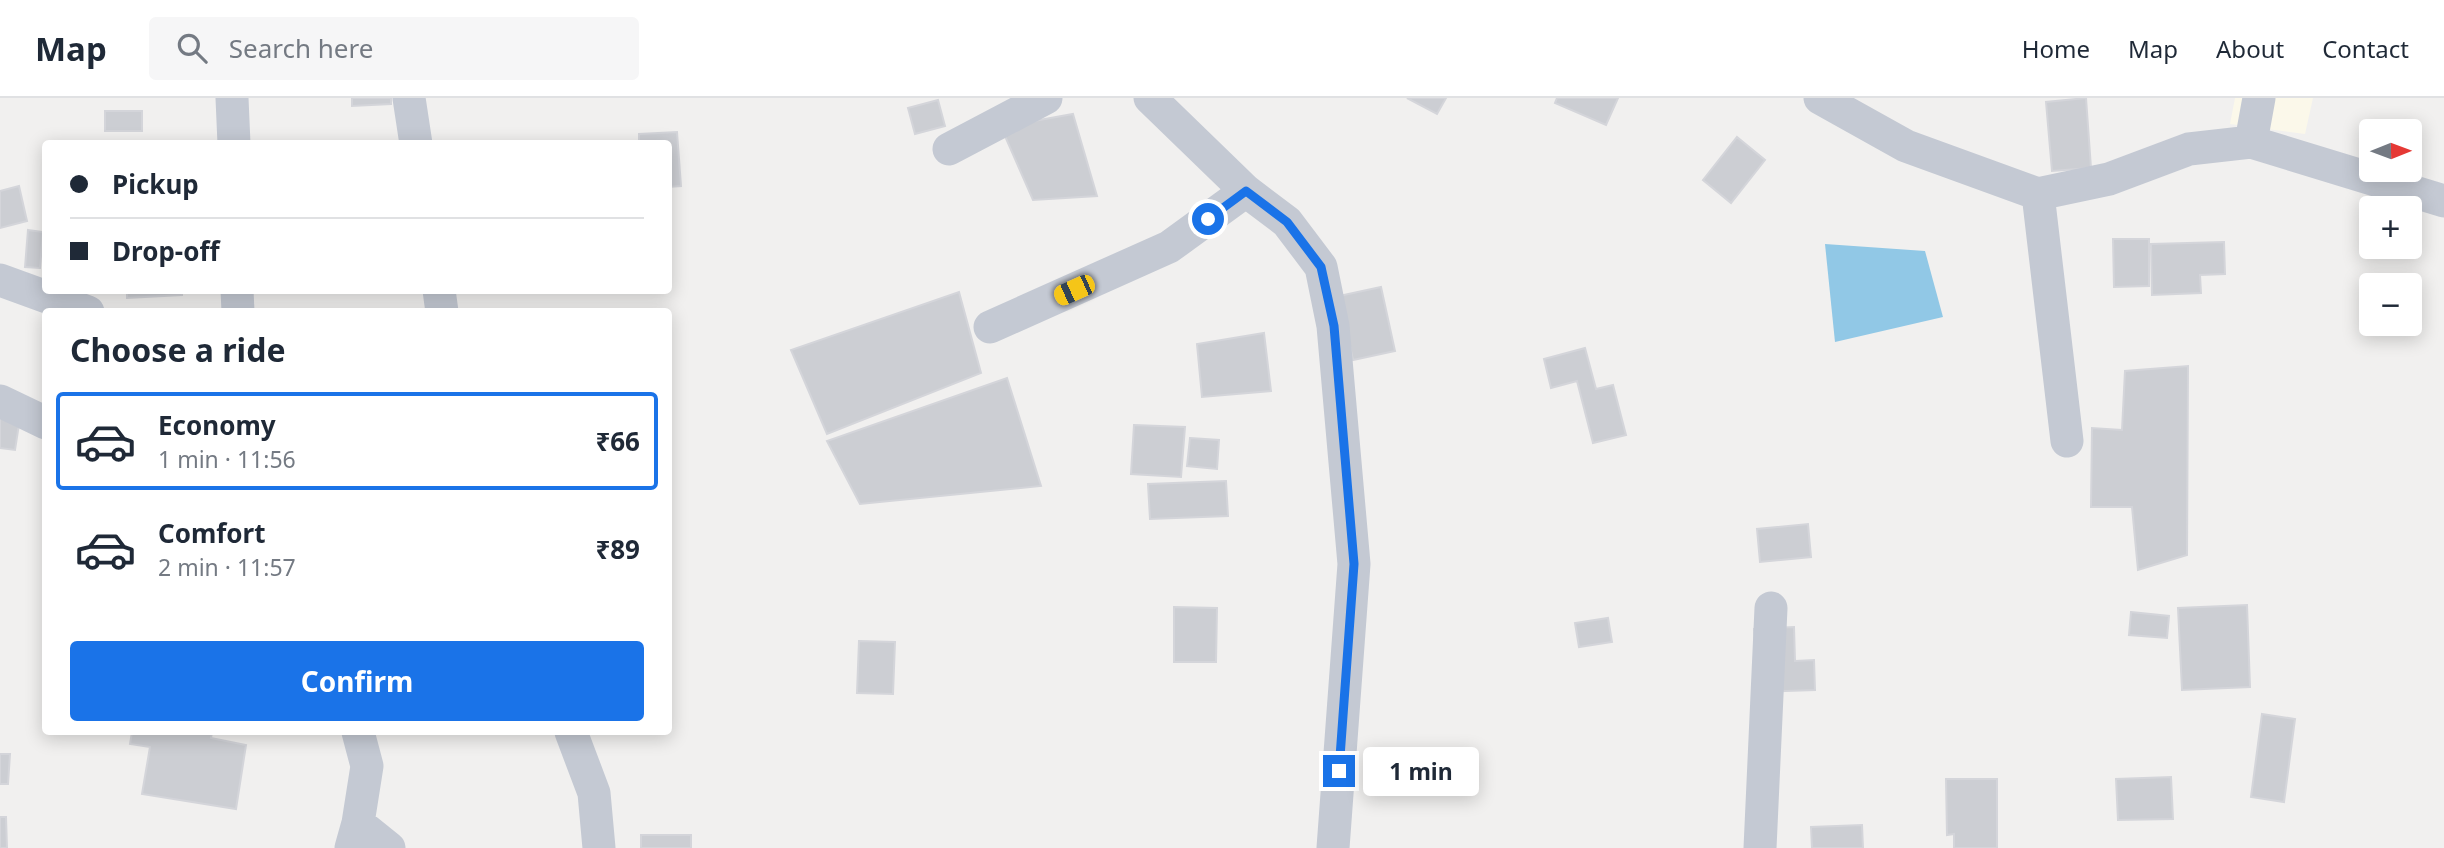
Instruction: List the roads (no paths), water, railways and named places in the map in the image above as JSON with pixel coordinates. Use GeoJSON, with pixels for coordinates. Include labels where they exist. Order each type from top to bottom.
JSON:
{"type":"FeatureCollection","features":[{"type":"Feature","properties":{"kind":"street"},"geometry":{"type":"LineString","coordinates":[[232,98],[234,140]]}},
{"type":"Feature","properties":{"kind":"street"},"geometry":{"type":"LineString","coordinates":[[409,98],[415,140]]}},
{"type":"Feature","properties":{"kind":"street"},"geometry":{"type":"LineString","coordinates":[[950,149],[1046,98]]}},
{"type":"Feature","properties":{"kind":"street"},"geometry":{"type":"LineString","coordinates":[[1150,98],[1246,191],[1287,222],[1321,267],[1334,326],[1354,564],[1333,848]]}},
{"type":"Feature","properties":{"kind":"street"},"geometry":{"type":"LineString","coordinates":[[1820,98],[1906,146],[2038,194],[2109,179],[2189,149],[2251,142],[2444,201]]}},
{"type":"Feature","properties":{"kind":"street"},"geometry":{"type":"LineString","coordinates":[[2251,142],[2259,98]]}},
{"type":"Feature","properties":{"kind":"street"},"geometry":{"type":"LineString","coordinates":[[990,327],[1169,247],[1246,191]]}},
{"type":"Feature","properties":{"kind":"street"},"geometry":{"type":"LineString","coordinates":[[2038,194],[2067,441]]}},
{"type":"Feature","properties":{"kind":"street"},"geometry":{"type":"LineString","coordinates":[[0,280],[77,308]]}},
{"type":"Feature","properties":{"kind":"street"},"geometry":{"type":"LineString","coordinates":[[0,401],[42,421]]}},
{"type":"Feature","properties":{"kind":"street"},"geometry":{"type":"LineString","coordinates":[[1760,848],[1771,608]]}},
{"type":"Feature","properties":{"kind":"street"},"geometry":{"type":"LineString","coordinates":[[359,735],[367,766],[354,836],[390,848]]}},
{"type":"Feature","properties":{"kind":"street"},"geometry":{"type":"LineString","coordinates":[[571,735],[594,793],[599,848]]}},
{"type":"Feature","properties":{"kind":"water"},"geometry":{"type":"Polygon","coordinates":[[[1825,244],[1925,251],[1943,317],[1835,342],[1825,244]]]}}]}
